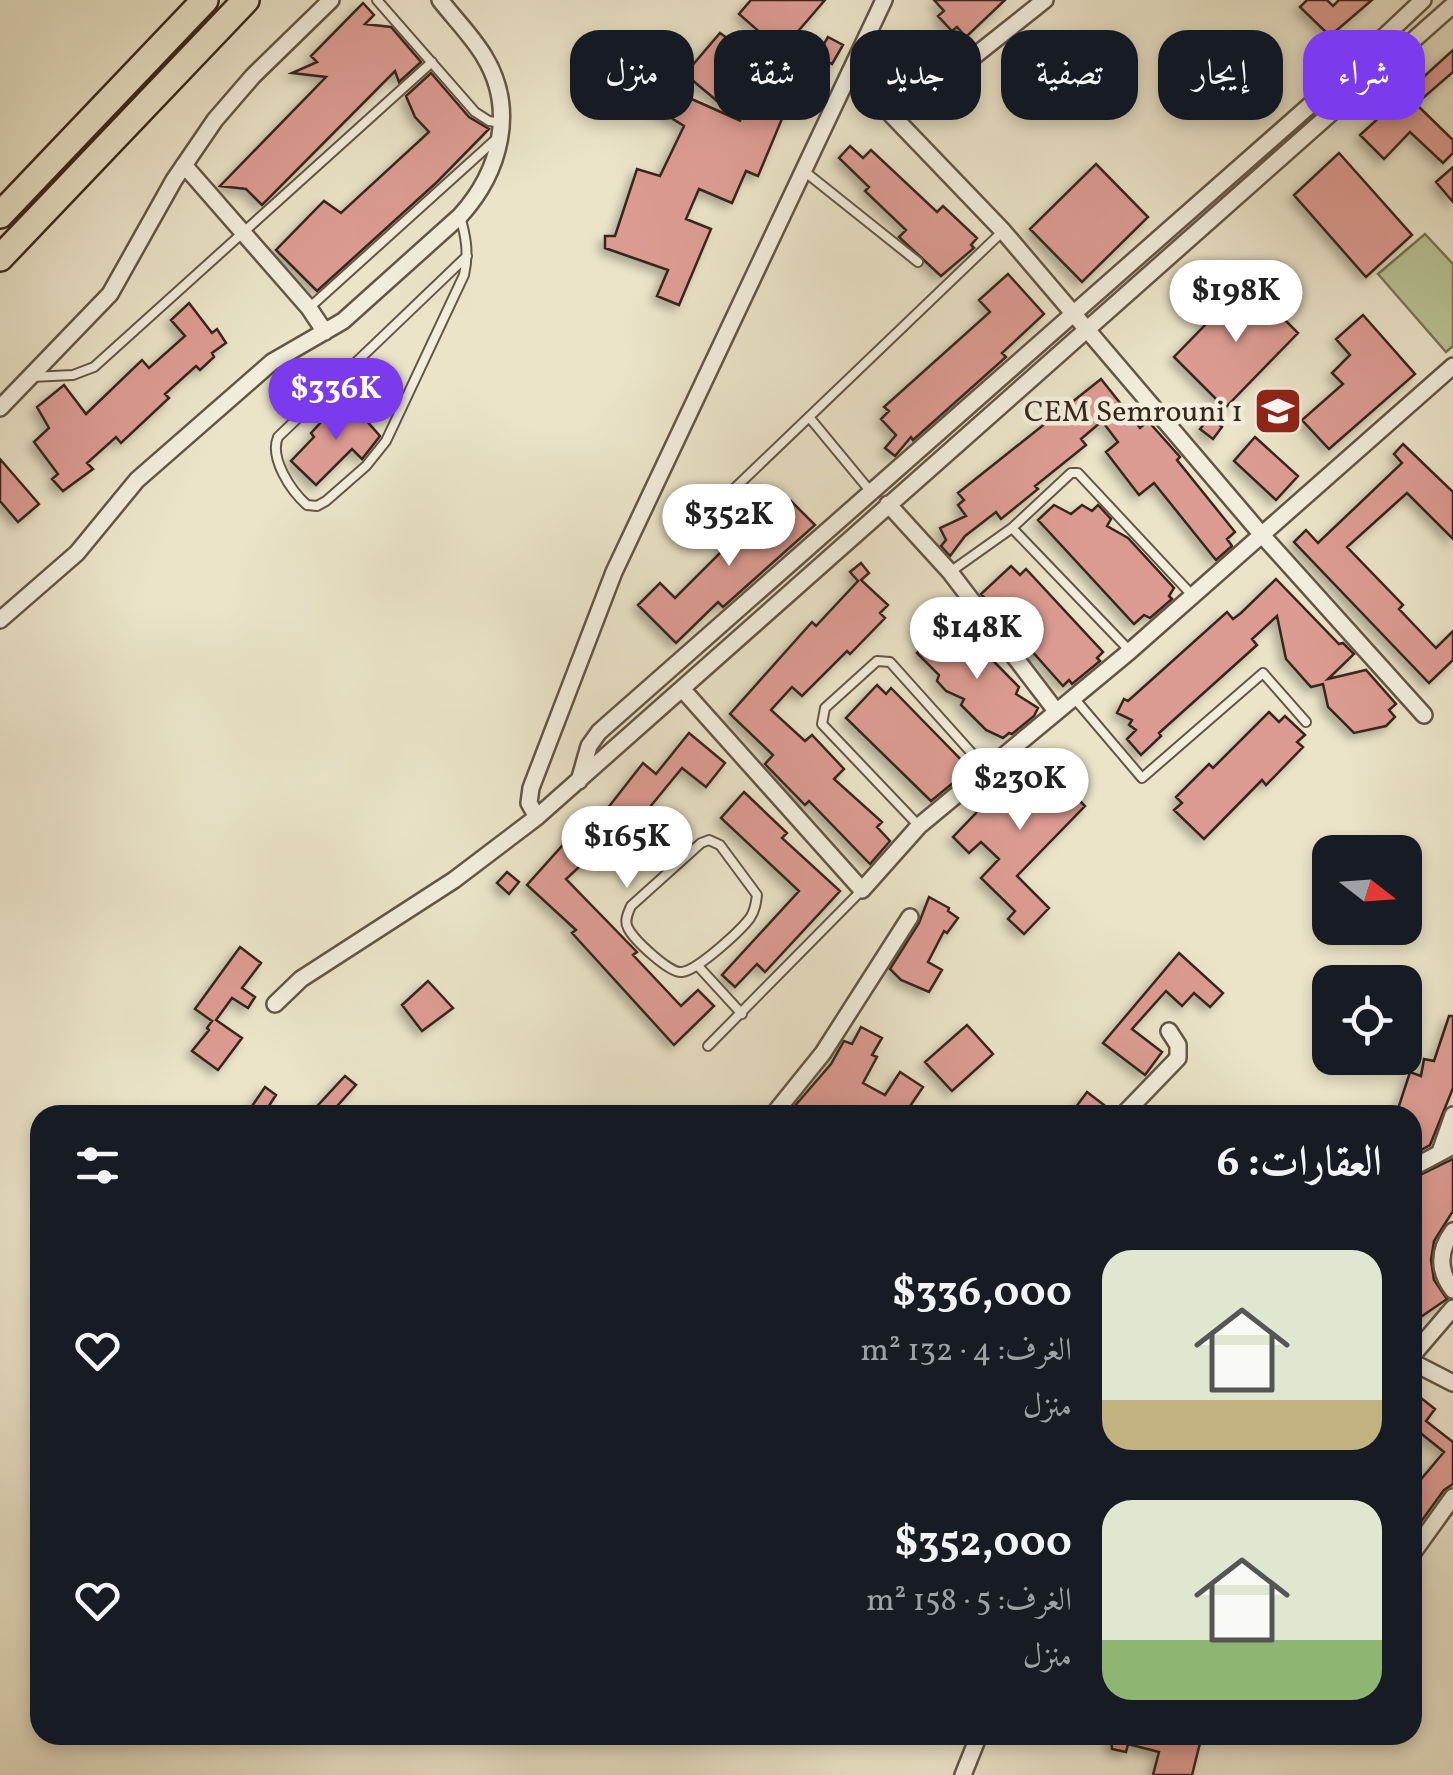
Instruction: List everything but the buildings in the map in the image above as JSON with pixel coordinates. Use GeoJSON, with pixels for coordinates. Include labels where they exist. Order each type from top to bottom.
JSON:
{"type":"FeatureCollection","features":[{"type":"Feature","properties":{"kind":"highway"},"geometry":{"type":"LineString","coordinates":[[0,215],[205,0]]}},
{"type":"Feature","properties":{"kind":"highway"},"geometry":{"type":"LineString","coordinates":[[0,258],[246,0]]}},
{"type":"Feature","properties":{"kind":"street"},"geometry":{"type":"LineString","coordinates":[[0,408],[120,281],[184,165],[234,98],[330,0]]}},
{"type":"Feature","properties":{"kind":"street"},"geometry":{"type":"LineString","coordinates":[[0,620],[76,553],[136,480],[272,362],[343,320],[460,216],[486,182],[501,129],[496,85],[484,54],[440,0]]}},
{"type":"Feature","properties":{"kind":"street"},"geometry":{"type":"LineString","coordinates":[[537,817],[529,802],[531,788],[590,628],[884,0]]}},
{"type":"Feature","properties":{"kind":"street"},"geometry":{"type":"LineString","coordinates":[[981,51],[1045,0]]}},
{"type":"Feature","properties":{"kind":"street"},"geometry":{"type":"LineString","coordinates":[[579,780],[586,754],[599,732],[1334,84],[1423,0]]}},
{"type":"Feature","properties":{"kind":"street"},"geometry":{"type":"LineString","coordinates":[[276,1004],[301,980],[454,880],[537,817],[1453,4]]}},
{"type":"Feature","properties":{"kind":"street"},"geometry":{"type":"LineString","coordinates":[[848,77],[883,106],[1003,232],[1262,535],[1424,715]]}},
{"type":"Feature","properties":{"kind":"street"},"geometry":{"type":"LineString","coordinates":[[184,165],[326,332]]}},
{"type":"Feature","properties":{"kind":"street"},"geometry":{"type":"LineString","coordinates":[[683,690],[862,890],[919,826],[1130,650],[1453,366]]}},
{"type":"Feature","properties":{"kind":"street"},"geometry":{"type":"LineString","coordinates":[[888,504],[950,572],[1056,711]]}},
{"type":"Feature","properties":{"kind":"street"},"geometry":{"type":"LineString","coordinates":[[782,1105],[823,1053],[910,916]]}},
{"type":"Feature","properties":{"kind":"street"},"geometry":{"type":"LineString","coordinates":[[1133,1105],[1178,1058],[1178,1045],[1169,1030]]}},
{"type":"Feature","properties":{"kind":"street"},"geometry":{"type":"LineString","coordinates":[[1422,1163],[1447,1149],[1453,1115]]}},
{"type":"Feature","properties":{"kind":"street"},"geometry":{"type":"LineString","coordinates":[[1453,1231],[1441,1259],[1444,1277],[1453,1290]]}},
{"type":"Feature","properties":{"kind":"street"},"geometry":{"type":"LineString","coordinates":[[1422,1347],[1453,1308]]}},
{"type":"Feature","properties":{"kind":"street"},"geometry":{"type":"LineString","coordinates":[[1422,1365],[1453,1383]]}},
{"type":"Feature","properties":{"kind":"street"},"geometry":{"type":"LineString","coordinates":[[1422,1540],[1453,1497]]}},
{"type":"Feature","properties":{"kind":"street"},"geometry":{"type":"LineString","coordinates":[[963,1775],[976,1745]]}},
{"type":"Feature","properties":{"kind":"lane"},"geometry":{"type":"LineString","coordinates":[[309,308],[501,129],[475,112],[376,0]]}},
{"type":"Feature","properties":{"kind":"lane"},"geometry":{"type":"LineString","coordinates":[[31,377],[73,375],[94,367],[432,62]]}},
{"type":"Feature","properties":{"kind":"lane"},"geometry":{"type":"LineString","coordinates":[[804,170],[918,262]]}},
{"type":"Feature","properties":{"kind":"lane"},"geometry":{"type":"LineString","coordinates":[[460,216],[468,256],[461,284],[386,440],[366,466],[326,502],[307,506],[276,457],[278,437],[468,256]]}},
{"type":"Feature","properties":{"kind":"lane"},"geometry":{"type":"LineString","coordinates":[[688,533],[1003,232]]}},
{"type":"Feature","properties":{"kind":"lane"},"geometry":{"type":"LineString","coordinates":[[809,418],[871,492]]}},
{"type":"Feature","properties":{"kind":"lane"},"geometry":{"type":"LineString","coordinates":[[950,572],[1012,528],[1071,472],[1078,473],[1192,596]]}},
{"type":"Feature","properties":{"kind":"lane"},"geometry":{"type":"LineString","coordinates":[[1012,528],[1130,650]]}},
{"type":"Feature","properties":{"kind":"lane"},"geometry":{"type":"LineString","coordinates":[[919,826],[822,724],[825,708],[877,661],[890,662],[986,768]]}},
{"type":"Feature","properties":{"kind":"lane"},"geometry":{"type":"LineString","coordinates":[[1074,698],[1142,778],[1263,674],[1306,722]]}},
{"type":"Feature","properties":{"kind":"lane"},"geometry":{"type":"LineString","coordinates":[[710,840],[720,845],[757,895],[750,918],[698,966],[682,972],[670,970],[628,928],[626,917],[631,906],[701,842],[710,840]]}},
{"type":"Feature","properties":{"kind":"lane"},"geometry":{"type":"LineString","coordinates":[[708,1046],[862,890]]}},
{"type":"Feature","properties":{"kind":"lane"},"geometry":{"type":"LineString","coordinates":[[698,966],[742,1014]]}},
{"type":"Feature","properties":{"kind":"green space"},"geometry":{"type":"Polygon","coordinates":[[[1425,234],[1453,264],[1453,346],[1446,352],[1378,274],[1425,234]]]}},
{"type":"Feature","properties":{"kind":"place","name":"CEM Semrouni 1"},"geometry":{"type":"Point","coordinates":[1278,411]}}]}
